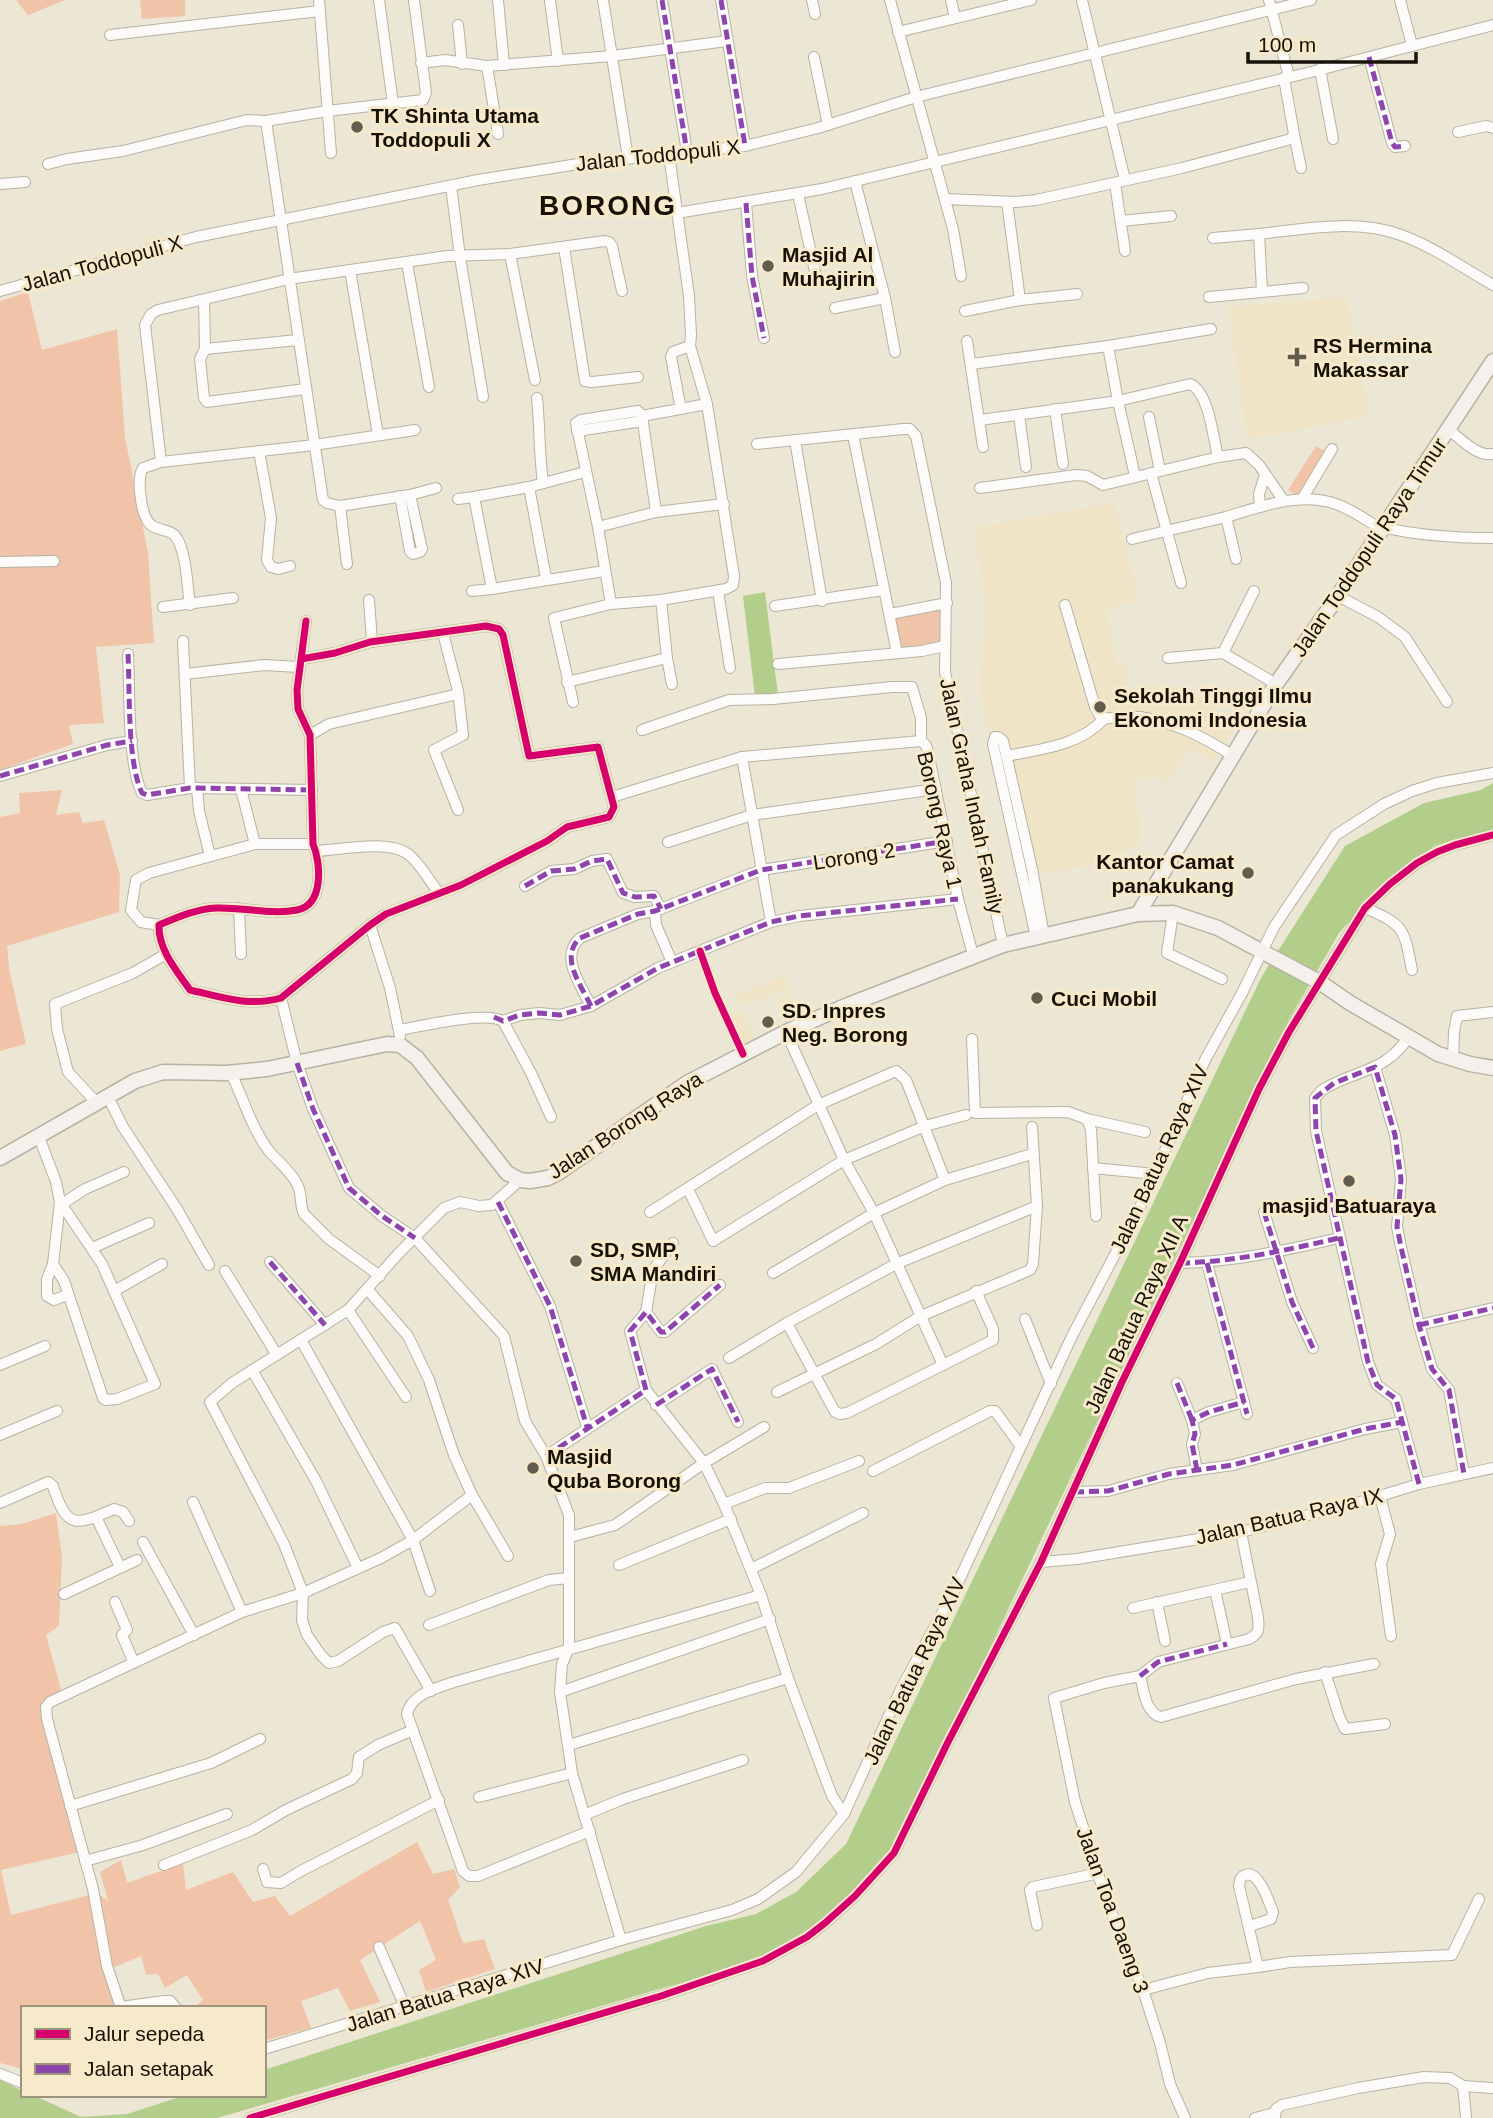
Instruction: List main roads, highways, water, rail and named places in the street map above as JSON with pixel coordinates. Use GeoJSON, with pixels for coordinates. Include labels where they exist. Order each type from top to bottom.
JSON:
{"type":"FeatureCollection","features":[{"type":"Feature","properties":{"kind":"main road","name":"Jalan Toddopuli Raya Timur"},"geometry":{"type":"LineString","coordinates":[[1139,914],[1276,684],[1338,596],[1493,361]]}},
{"type":"Feature","properties":{"kind":"main road","name":"Jalan Borong Raya"},"geometry":{"type":"LineString","coordinates":[[0,1158],[135,1081],[163,1072],[231,1073],[297,1063],[387,1044],[400,1045],[417,1058],[503,1168],[520,1180],[541,1179],[558,1173],[687,1083],[786,1032],[972,955],[1003,945],[1139,914],[1173,913],[1206,926],[1216,935],[1333,993],[1438,1054],[1493,1068]]}},
{"type":"Feature","properties":{"kind":"place","name":"TK Shinta Utama Toddopuli X"},"geometry":{"type":"Point","coordinates":[357,127]}},
{"type":"Feature","properties":{"kind":"place","name":"Masjid Al Muhajirin"},"geometry":{"type":"Point","coordinates":[768,266]}},
{"type":"Feature","properties":{"kind":"place","name":"RS Hermina Makassar"},"geometry":{"type":"Point","coordinates":[1297,357]}},
{"type":"Feature","properties":{"kind":"place","name":"Sekolah Tinggi Ilmu Ekonomi Indonesia"},"geometry":{"type":"Point","coordinates":[1100,707]}},
{"type":"Feature","properties":{"kind":"place","name":"Kantor Camat panakukang"},"geometry":{"type":"Point","coordinates":[1248,873]}},
{"type":"Feature","properties":{"kind":"place","name":"Cuci Mobil"},"geometry":{"type":"Point","coordinates":[1037,998]}},
{"type":"Feature","properties":{"kind":"place","name":"SD. Inpres Neg. Borong"},"geometry":{"type":"Point","coordinates":[768,1022]}},
{"type":"Feature","properties":{"kind":"place","name":"masjid Batuaraya"},"geometry":{"type":"Point","coordinates":[1349,1181]}},
{"type":"Feature","properties":{"kind":"place","name":"SD, SMP, SMA Mandiri"},"geometry":{"type":"Point","coordinates":[576,1261]}},
{"type":"Feature","properties":{"kind":"place","name":"Masjid Quba Borong"},"geometry":{"type":"Point","coordinates":[533,1468]}},
{"type":"Feature","properties":{"kind":"district","name":"BORONG"},"geometry":{"type":"Point","coordinates":[608,205]}}]}
